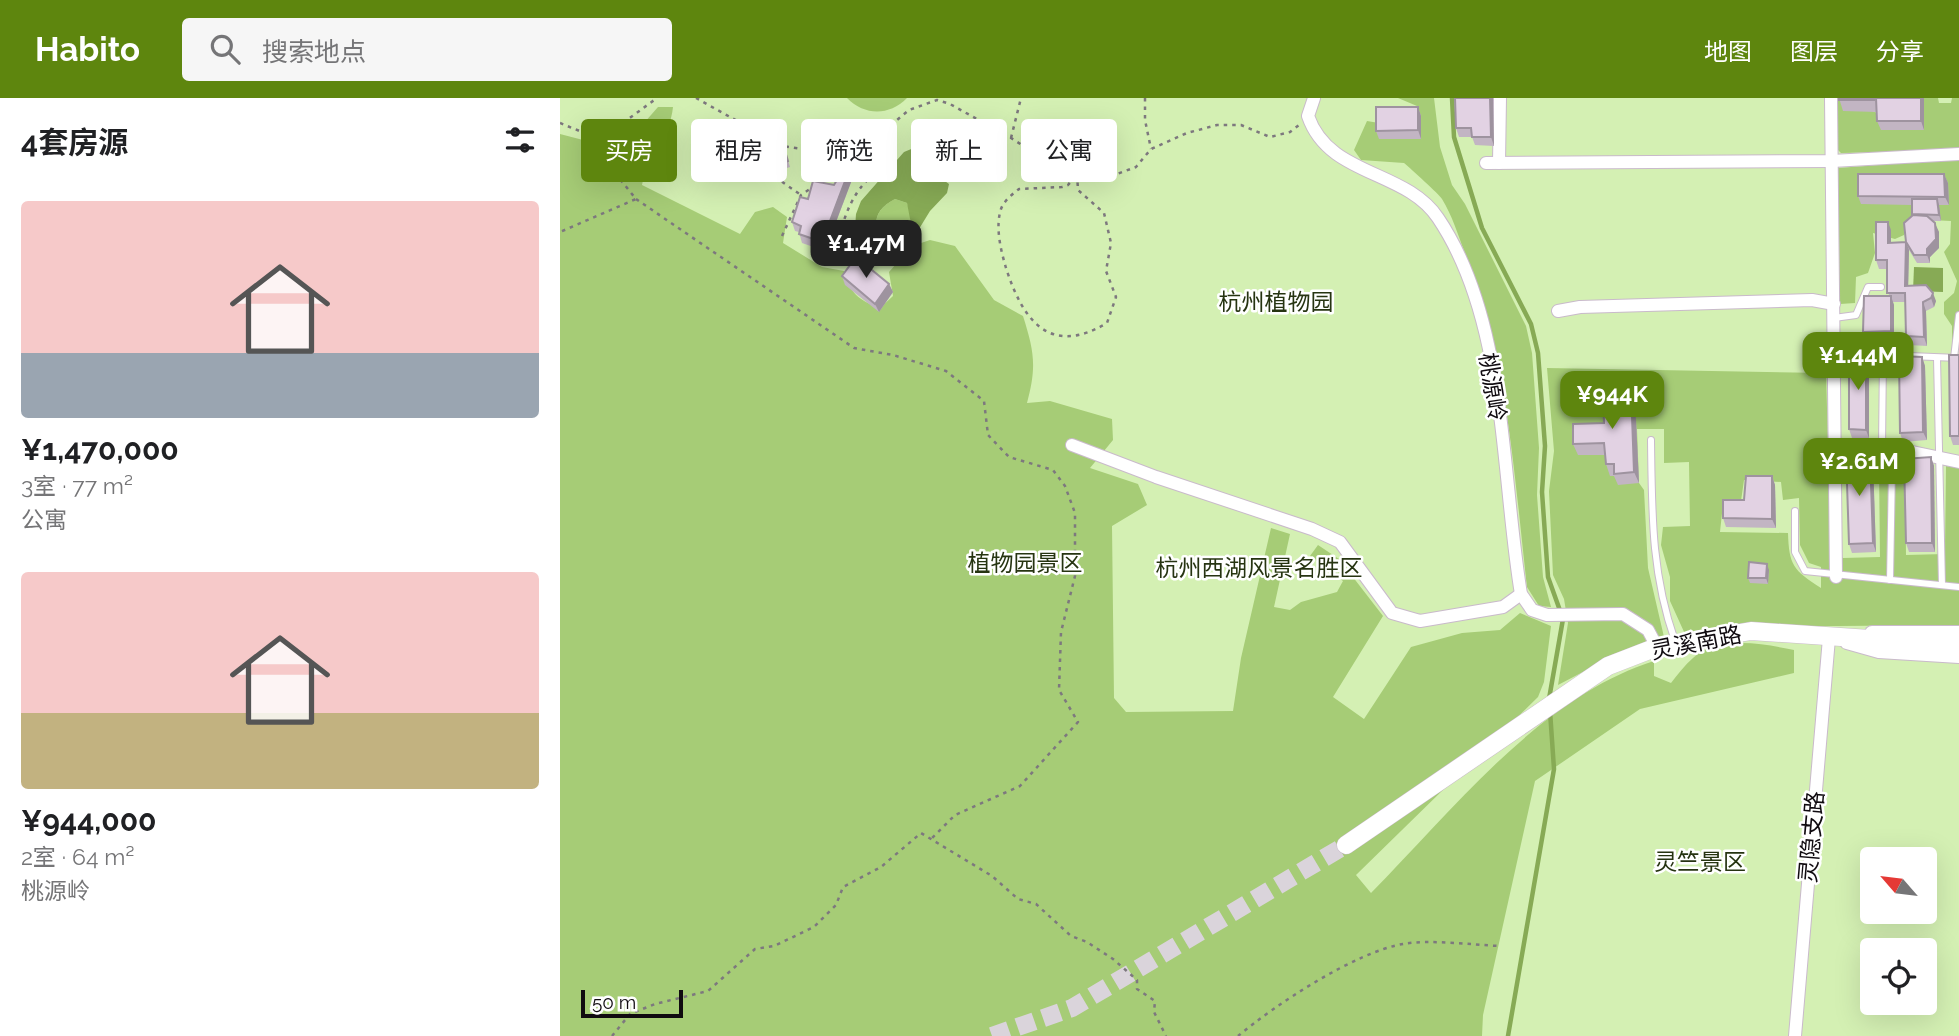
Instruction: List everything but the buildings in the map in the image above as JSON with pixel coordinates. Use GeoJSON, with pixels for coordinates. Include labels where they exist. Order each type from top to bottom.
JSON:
{"type":"FeatureCollection","features":[{"type":"Feature","properties":{"kind":"main road","name":"灵溪南路"},"geometry":{"type":"LineString","coordinates":[[1346,845],[1608,666],[1657,646],[1751,631],[1959,645]]}},
{"type":"Feature","properties":{"kind":"street"},"geometry":{"type":"LineString","coordinates":[[1308,116],[1314,98]]}},
{"type":"Feature","properties":{"kind":"street"},"geometry":{"type":"LineString","coordinates":[[1500,98],[1492,163],[1832,161],[1959,154]]}},
{"type":"Feature","properties":{"kind":"street"},"geometry":{"type":"LineString","coordinates":[[1830,98],[1836,577]]}},
{"type":"Feature","properties":{"kind":"street","name":"桃源岭"},"geometry":{"type":"LineString","coordinates":[[1308,116],[1321,141],[1344,161],[1401,185],[1437,216],[1468,274],[1496,382],[1521,594]]}},
{"type":"Feature","properties":{"kind":"street"},"geometry":{"type":"LineString","coordinates":[[1558,311],[1580,307],[1812,300],[1834,311]]}},
{"type":"Feature","properties":{"kind":"street"},"geometry":{"type":"LineString","coordinates":[[1072,445],[1156,477],[1312,529],[1340,542],[1392,613],[1420,621],[1503,607],[1521,594],[1532,610],[1552,615],[1623,614],[1648,630],[1657,646]]}},
{"type":"Feature","properties":{"kind":"street"},"geometry":{"type":"LineString","coordinates":[[1835,446],[1882,448],[1959,461]]}},
{"type":"Feature","properties":{"kind":"street"},"geometry":{"type":"LineString","coordinates":[[1829,638],[1887,632],[1959,633]]}},
{"type":"Feature","properties":{"kind":"street"},"geometry":{"type":"LineString","coordinates":[[1829,638],[1879,651],[1959,656]]}},
{"type":"Feature","properties":{"kind":"street","name":"灵隐支路"},"geometry":{"type":"LineString","coordinates":[[1795,1036],[1829,638]]}},
{"type":"Feature","properties":{"kind":"lane"},"geometry":{"type":"LineString","coordinates":[[1834,311],[1856,315],[1868,287],[1881,287]]}},
{"type":"Feature","properties":{"kind":"lane"},"geometry":{"type":"LineString","coordinates":[[1834,353],[1957,358],[1959,315]]}},
{"type":"Feature","properties":{"kind":"lane"},"geometry":{"type":"LineString","coordinates":[[1883,355],[1882,448],[1892,457],[1890,580]]}},
{"type":"Feature","properties":{"kind":"lane"},"geometry":{"type":"LineString","coordinates":[[1937,358],[1942,585]]}},
{"type":"Feature","properties":{"kind":"lane"},"geometry":{"type":"LineString","coordinates":[[1651,440],[1654,558],[1661,601],[1676,643]]}},
{"type":"Feature","properties":{"kind":"lane"},"geometry":{"type":"LineString","coordinates":[[1796,511],[1795,552],[1805,571],[1836,577],[1959,587]]}},
{"type":"Feature","properties":{"kind":"path"},"geometry":{"type":"LineString","coordinates":[[628,119],[657,98]]}},
{"type":"Feature","properties":{"kind":"path"},"geometry":{"type":"LineString","coordinates":[[696,98],[782,146],[801,149]]}},
{"type":"Feature","properties":{"kind":"path"},"geometry":{"type":"LineString","coordinates":[[1012,138],[1021,98]]}},
{"type":"Feature","properties":{"kind":"path"},"geometry":{"type":"LineString","coordinates":[[1145,98],[1145,120],[1151,149]]}},
{"type":"Feature","properties":{"kind":"path"},"geometry":{"type":"LineString","coordinates":[[897,120],[909,110],[937,100],[950,104],[1021,145]]}},
{"type":"Feature","properties":{"kind":"path"},"geometry":{"type":"LineString","coordinates":[[1117,174],[1136,167],[1151,149],[1187,133],[1217,125],[1241,125],[1270,137],[1280,137],[1308,116]]}},
{"type":"Feature","properties":{"kind":"path"},"geometry":{"type":"LineString","coordinates":[[560,123],[581,132]]}},
{"type":"Feature","properties":{"kind":"path"},"geometry":{"type":"LineString","coordinates":[[1077,174],[1078,190],[1104,213],[1111,243],[1106,271],[1116,297],[1107,323],[1069,337],[1039,328],[1024,312],[1003,257],[999,222],[1002,207],[1018,189],[1062,187],[1068,185],[1077,174]]}},
{"type":"Feature","properties":{"kind":"path"},"geometry":{"type":"LineString","coordinates":[[623,182],[636,198],[854,348],[893,355],[946,372],[984,401],[988,435],[1009,457],[1053,470],[1065,485],[1076,513],[1075,576],[1061,632],[1059,690],[1078,722],[1020,786],[955,815],[933,838]]}},
{"type":"Feature","properties":{"kind":"path"},"geometry":{"type":"LineString","coordinates":[[782,182],[801,195]]}},
{"type":"Feature","properties":{"kind":"path"},"geometry":{"type":"LineString","coordinates":[[782,236],[801,195],[824,182]]}},
{"type":"Feature","properties":{"kind":"path"},"geometry":{"type":"LineString","coordinates":[[850,266],[843,262],[838,251],[840,238],[860,187],[865,182]]}},
{"type":"Feature","properties":{"kind":"path"},"geometry":{"type":"LineString","coordinates":[[560,232],[636,198]]}},
{"type":"Feature","properties":{"kind":"path"},"geometry":{"type":"LineString","coordinates":[[612,1036],[630,1014],[655,1003],[708,991],[755,948],[774,946],[814,927],[836,905],[842,887],[881,867],[921,833],[992,876],[1018,899],[1036,904],[1070,936],[1087,942],[1113,959],[1137,980],[1137,989],[1155,1001],[1154,1012],[1166,1036]]}},
{"type":"Feature","properties":{"kind":"path"},"geometry":{"type":"LineString","coordinates":[[1238,1036],[1296,994],[1364,958],[1403,944],[1500,946]]}},
{"type":"Feature","properties":{"kind":"green space","name":"植物园景区"},"geometry":{"type":"Polygon","coordinates":[[[560,98],[1959,98],[1959,1036],[560,1036],[560,98]]]}},
{"type":"Feature","properties":{"kind":"green space"},"geometry":{"type":"Polygon","coordinates":[[[847,98],[907,98],[893,108],[877,112],[861,108],[847,98]]]}},
{"type":"Feature","properties":{"kind":"green space"},"geometry":{"type":"Polygon","coordinates":[[[1398,98],[1434,98],[1440,147],[1452,185],[1465,204],[1526,326],[1532,353],[1539,448],[1537,495],[1543,577],[1551,607],[1539,606],[1527,587],[1513,460],[1500,376],[1479,293],[1452,218],[1440,196],[1404,163],[1361,160],[1354,150],[1367,121],[1415,129],[1417,106],[1398,98]]]}},
{"type":"Feature","properties":{"kind":"green space"},"geometry":{"type":"Polygon","coordinates":[[[1836,98],[1924,130],[1924,98],[1938,98],[1939,103],[1951,103],[1952,98],[1959,98],[1959,150],[1841,153],[1837,149],[1836,98]]]}},
{"type":"Feature","properties":{"kind":"green space"},"geometry":{"type":"Polygon","coordinates":[[[658,107],[673,107],[671,119],[648,119],[658,107]]]}},
{"type":"Feature","properties":{"kind":"green space"},"geometry":{"type":"Polygon","coordinates":[[[560,134],[581,139],[581,182],[643,182],[642,185],[740,234],[755,212],[773,207],[787,217],[783,243],[822,267],[844,271],[856,295],[880,308],[893,296],[889,272],[912,246],[930,240],[955,246],[994,300],[1023,316],[1033,359],[1027,403],[1050,401],[1112,419],[1113,440],[1090,468],[1138,484],[1147,505],[1112,526],[1114,698],[1126,712],[1233,711],[1241,658],[1271,528],[1290,534],[1274,607],[1290,610],[1301,602],[1337,592],[1343,581],[1310,556],[1318,545],[1339,559],[1383,616],[1333,697],[1364,719],[1411,647],[1462,633],[1500,630],[1520,613],[1551,626],[1544,682],[1538,697],[1356,875],[1371,893],[1500,759],[1573,701],[1612,678],[1654,661],[1654,676],[1671,683],[1690,661],[1703,651],[1715,646],[1742,643],[1794,650],[1794,673],[1640,709],[1535,781],[1483,1015],[1482,1036],[560,1036],[560,134]]]}},
{"type":"Feature","properties":{"kind":"green space"},"geometry":{"type":"Polygon","coordinates":[[[1959,159],[1959,350],[1952,345],[1952,326],[1944,314],[1944,302],[1954,293],[1957,281],[1944,252],[1950,244],[1951,221],[1911,219],[1904,235],[1895,239],[1873,233],[1875,253],[1868,273],[1856,277],[1855,303],[1840,304],[1838,168],[1959,159]]]}},
{"type":"Feature","properties":{"kind":"green space"},"geometry":{"type":"Polygon","coordinates":[[[895,199],[907,203],[910,215],[908,233],[900,250],[879,242],[876,228],[877,217],[883,207],[895,199]]]}},
{"type":"Feature","properties":{"kind":"green space"},"geometry":{"type":"Polygon","coordinates":[[[1547,368],[1826,373],[1831,550],[1843,558],[1880,557],[1879,466],[1882,455],[1901,456],[1905,463],[1906,555],[1945,554],[1946,466],[1959,468],[1959,625],[1724,627],[1685,634],[1670,601],[1670,577],[1661,545],[1663,527],[1690,526],[1689,462],[1664,463],[1664,429],[1637,429],[1639,483],[1644,490],[1648,568],[1664,637],[1600,663],[1558,685],[1568,623],[1564,599],[1553,575],[1549,491],[1554,451],[1547,368]],[[1744,480],[1741,501],[1723,504],[1720,532],[1788,533],[1794,566],[1821,588],[1821,567],[1809,563],[1800,545],[1799,498],[1783,500],[1781,482],[1744,480]]]}},
{"type":"Feature","properties":{"kind":"shaded area"},"geometry":{"type":"Polygon","coordinates":[[[911,149],[911,182],[946,182],[949,184],[947,193],[930,211],[911,242],[905,240],[911,224],[907,203],[895,199],[888,203],[877,217],[877,235],[879,242],[900,250],[877,261],[865,262],[853,258],[856,214],[861,201],[878,182],[897,182],[897,160],[911,149]]]}},
{"type":"Feature","properties":{"kind":"shaded area"},"geometry":{"type":"Polygon","coordinates":[[[1914,267],[1943,268],[1943,292],[1913,291],[1914,267]]]}},
{"type":"Feature","properties":{"kind":"waterway"},"geometry":{"type":"LineString","coordinates":[[1452,98],[1454,137],[1482,228],[1531,324],[1538,353],[1545,446],[1542,492],[1548,577],[1563,619],[1549,699]]}},
{"type":"Feature","properties":{"kind":"waterway"},"geometry":{"type":"LineString","coordinates":[[1508,1036],[1554,769],[1550,711]]}},
{"type":"Feature","properties":{"kind":"tunnel"},"geometry":{"type":"LineString","coordinates":[[992,1036],[1072,1008],[1346,845]]}},
{"type":"Feature","properties":{"kind":"park label","name":"杭州植物园"},"geometry":{"type":"Point","coordinates":[1276,301]}},
{"type":"Feature","properties":{"kind":"park label","name":"杭州西湖风景名胜区"},"geometry":{"type":"Point","coordinates":[1259,567]}},
{"type":"Feature","properties":{"kind":"park label","name":"灵竺景区"},"geometry":{"type":"Point","coordinates":[1700,861]}}]}
